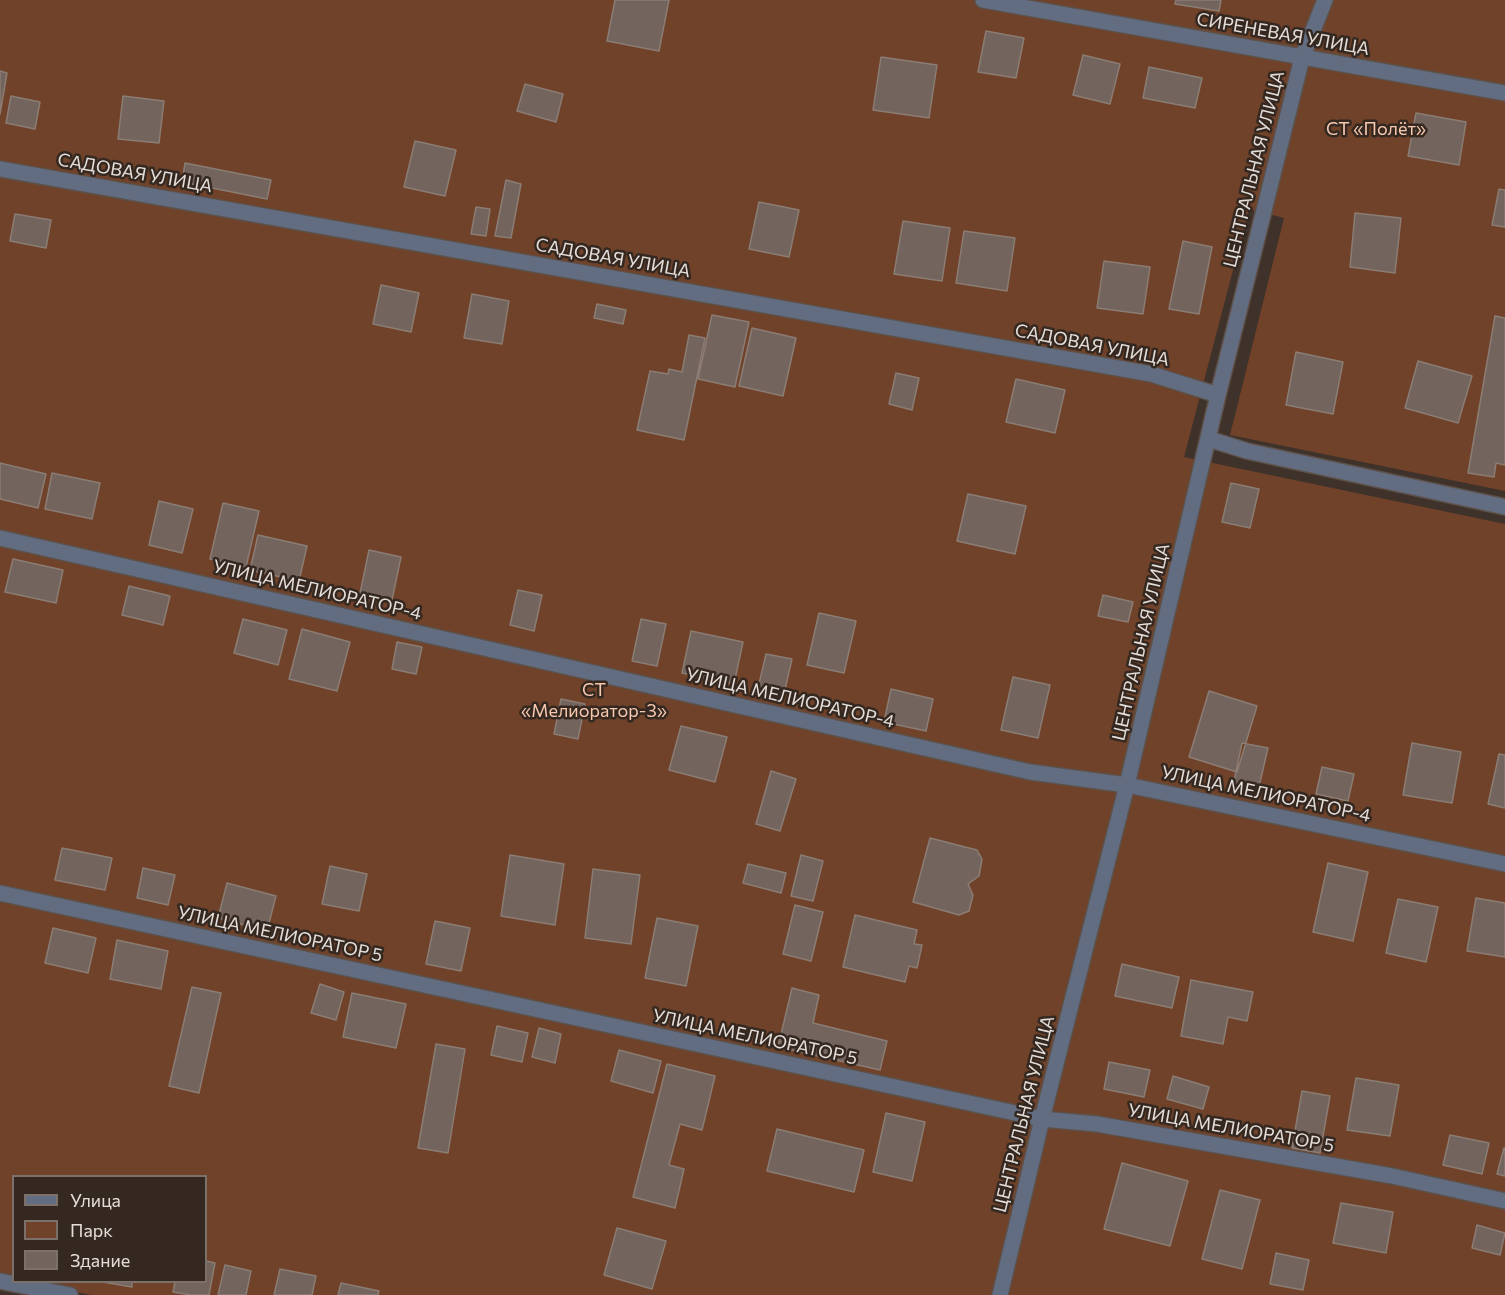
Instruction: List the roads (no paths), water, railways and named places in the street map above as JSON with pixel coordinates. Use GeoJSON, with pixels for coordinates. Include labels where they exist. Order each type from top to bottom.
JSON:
{"type":"FeatureCollection","features":[{"type":"Feature","properties":{"kind":"street","name":"СИРЕНЕВАЯ УЛИЦА"},"geometry":{"type":"LineString","coordinates":[[983,0],[1505,93]]}},
{"type":"Feature","properties":{"kind":"street","name":"ЦЕНТРАЛЬНАЯ УЛИЦА"},"geometry":{"type":"LineString","coordinates":[[1000,1295],[1127,785],[1218,395],[1302,58],[1324,0]]}},
{"type":"Feature","properties":{"kind":"street","name":"САДОВАЯ УЛИЦА"},"geometry":{"type":"LineString","coordinates":[[0,169],[1151,374],[1218,395]]}},
{"type":"Feature","properties":{"kind":"street"},"geometry":{"type":"LineString","coordinates":[[1209,438],[1247,451],[1505,507]]}},
{"type":"Feature","properties":{"kind":"street","name":"УЛИЦА МЕЛИОРАТОР-4"},"geometry":{"type":"LineString","coordinates":[[0,538],[1030,772],[1127,785],[1505,864]]}},
{"type":"Feature","properties":{"kind":"street","name":"УЛИЦА МЕЛИОРАТОР 5"},"geometry":{"type":"LineString","coordinates":[[0,893],[1042,1119],[1097,1124],[1392,1176],[1505,1201]]}},
{"type":"Feature","properties":{"kind":"street"},"geometry":{"type":"LineString","coordinates":[[0,1281],[70,1295]]}},
{"type":"Feature","properties":{"kind":"park label","name":"СТ «Полёт»"},"geometry":{"type":"Point","coordinates":[1376,129]}},
{"type":"Feature","properties":{"kind":"park label","name":"СТ «Мелиоратор-3»"},"geometry":{"type":"Point","coordinates":[594,700]}}]}
